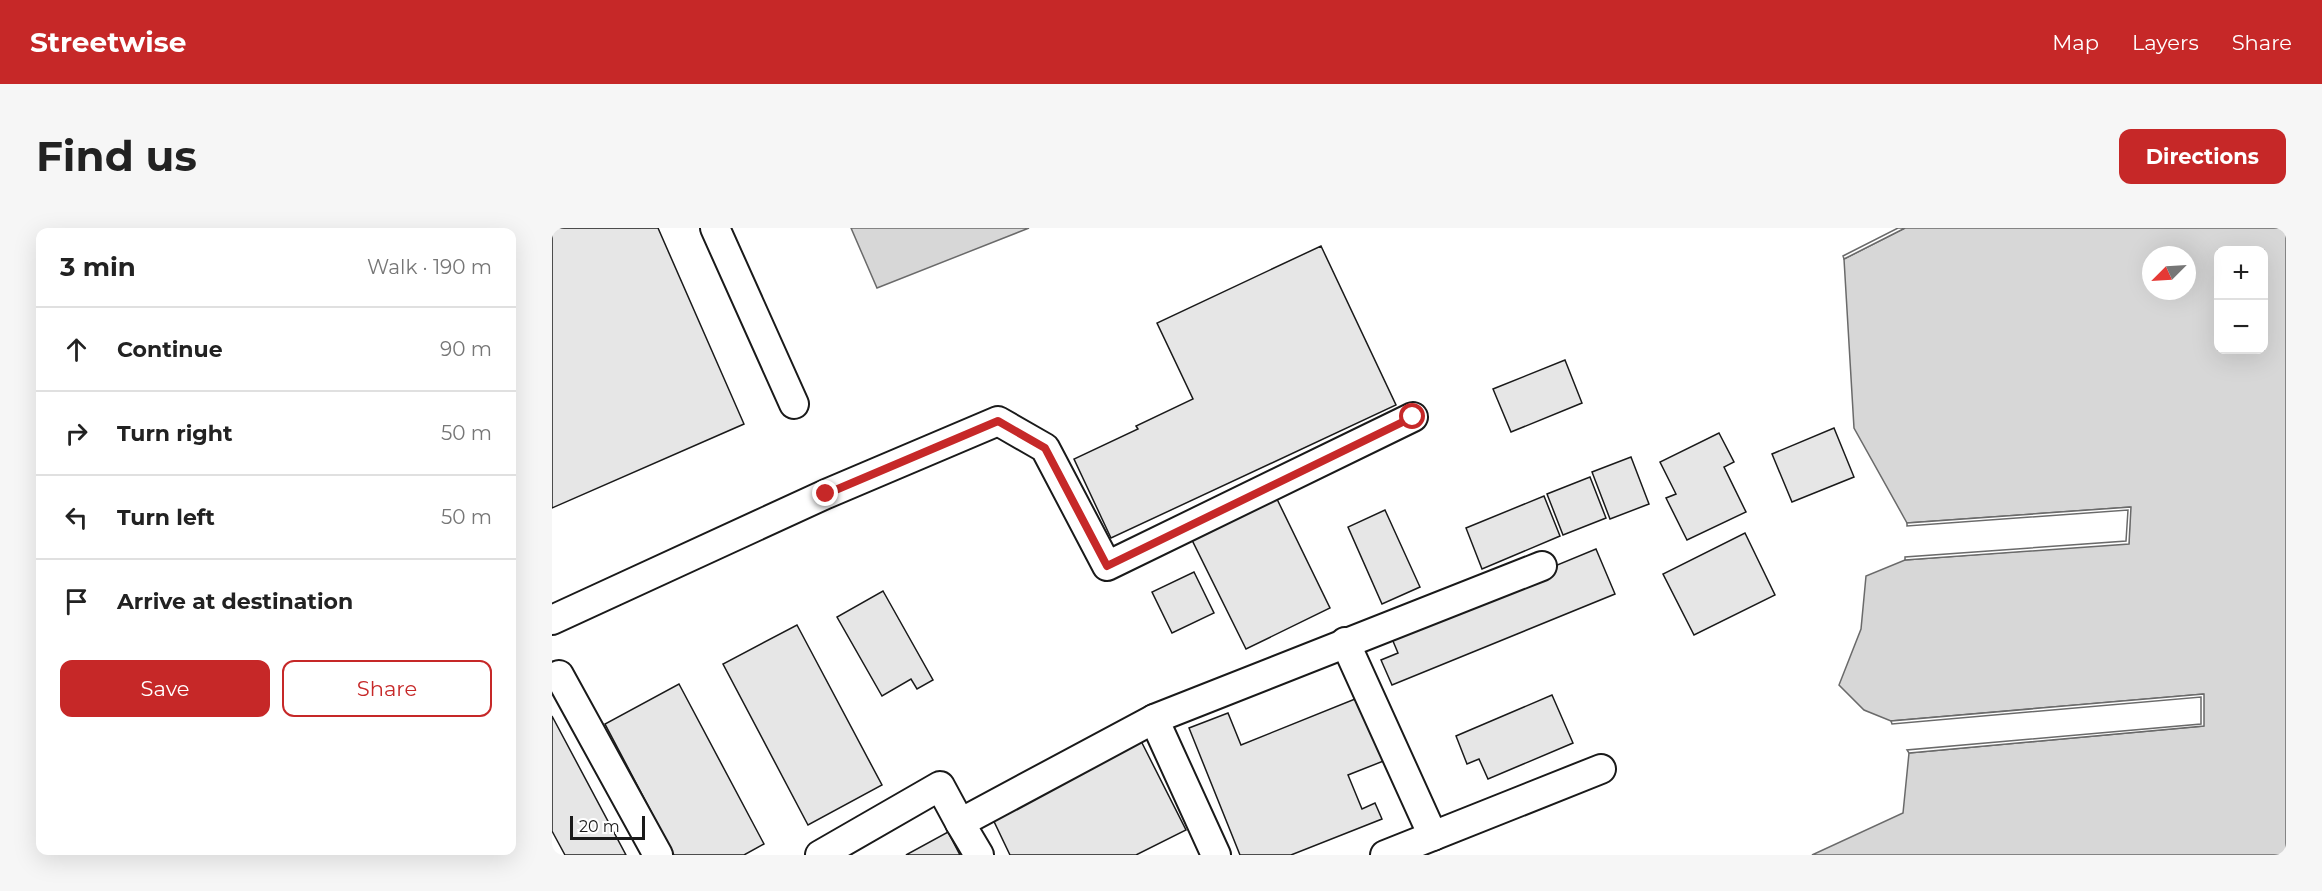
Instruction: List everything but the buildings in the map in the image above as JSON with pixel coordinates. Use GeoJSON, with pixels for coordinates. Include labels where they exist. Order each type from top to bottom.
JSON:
{"type":"FeatureCollection","features":[{"type":"Feature","properties":{"kind":"lane"},"geometry":{"type":"LineString","coordinates":[[715,228],[794,404]]}},
{"type":"Feature","properties":{"kind":"lane"},"geometry":{"type":"LineString","coordinates":[[552,620],[826,494],[998,421],[1045,448],[1107,566],[1413,417]]}},
{"type":"Feature","properties":{"kind":"lane"},"geometry":{"type":"LineString","coordinates":[[960,823],[1154,719],[1542,566]]}},
{"type":"Feature","properties":{"kind":"lane"},"geometry":{"type":"LineString","coordinates":[[1345,642],[1434,836]]}},
{"type":"Feature","properties":{"kind":"lane"},"geometry":{"type":"LineString","coordinates":[[559,675],[658,855]]}},
{"type":"Feature","properties":{"kind":"lane"},"geometry":{"type":"LineString","coordinates":[[1154,719],[1216,855]]}},
{"type":"Feature","properties":{"kind":"lane"},"geometry":{"type":"LineString","coordinates":[[1385,855],[1601,769]]}},
{"type":"Feature","properties":{"kind":"lane"},"geometry":{"type":"LineString","coordinates":[[820,855],[940,786],[979,855]]}},
{"type":"Feature","properties":{"kind":"shaded area"},"geometry":{"type":"Polygon","coordinates":[[[851,228],[1029,228],[877,288],[851,228]]]}},
{"type":"Feature","properties":{"kind":"shaded area"},"geometry":{"type":"Polygon","coordinates":[[[1905,228],[2286,228],[2286,855],[1812,855],[1903,813],[1909,753],[2203,726],[2203,694],[1891,721],[1864,710],[1839,685],[1861,629],[1866,576],[1905,560],[2129,543],[2130,507],[1907,523],[1854,428],[1844,259],[1905,228]]]}},
{"type":"Feature","properties":{"kind":"pier"},"geometry":{"type":"Polygon","coordinates":[[[1898,228],[1905,228],[1844,259],[1843,256],[1898,228]]]}},
{"type":"Feature","properties":{"kind":"pier"},"geometry":{"type":"Polygon","coordinates":[[[2131,507],[2129,544],[1905,560],[1905,557],[2126,541],[2128,510],[1907,526],[1907,523],[2131,507]]]}},
{"type":"Feature","properties":{"kind":"pier"},"geometry":{"type":"Polygon","coordinates":[[[2204,694],[2204,726],[1909,753],[1907,750],[2201,724],[2201,697],[1892,724],[1891,721],[2204,694]]]}},
{"type":"Feature","properties":{"kind":"route"},"geometry":{"type":"LineString","coordinates":[[826,494],[998,421],[1045,448],[1107,566],[1413,417]]}}]}
